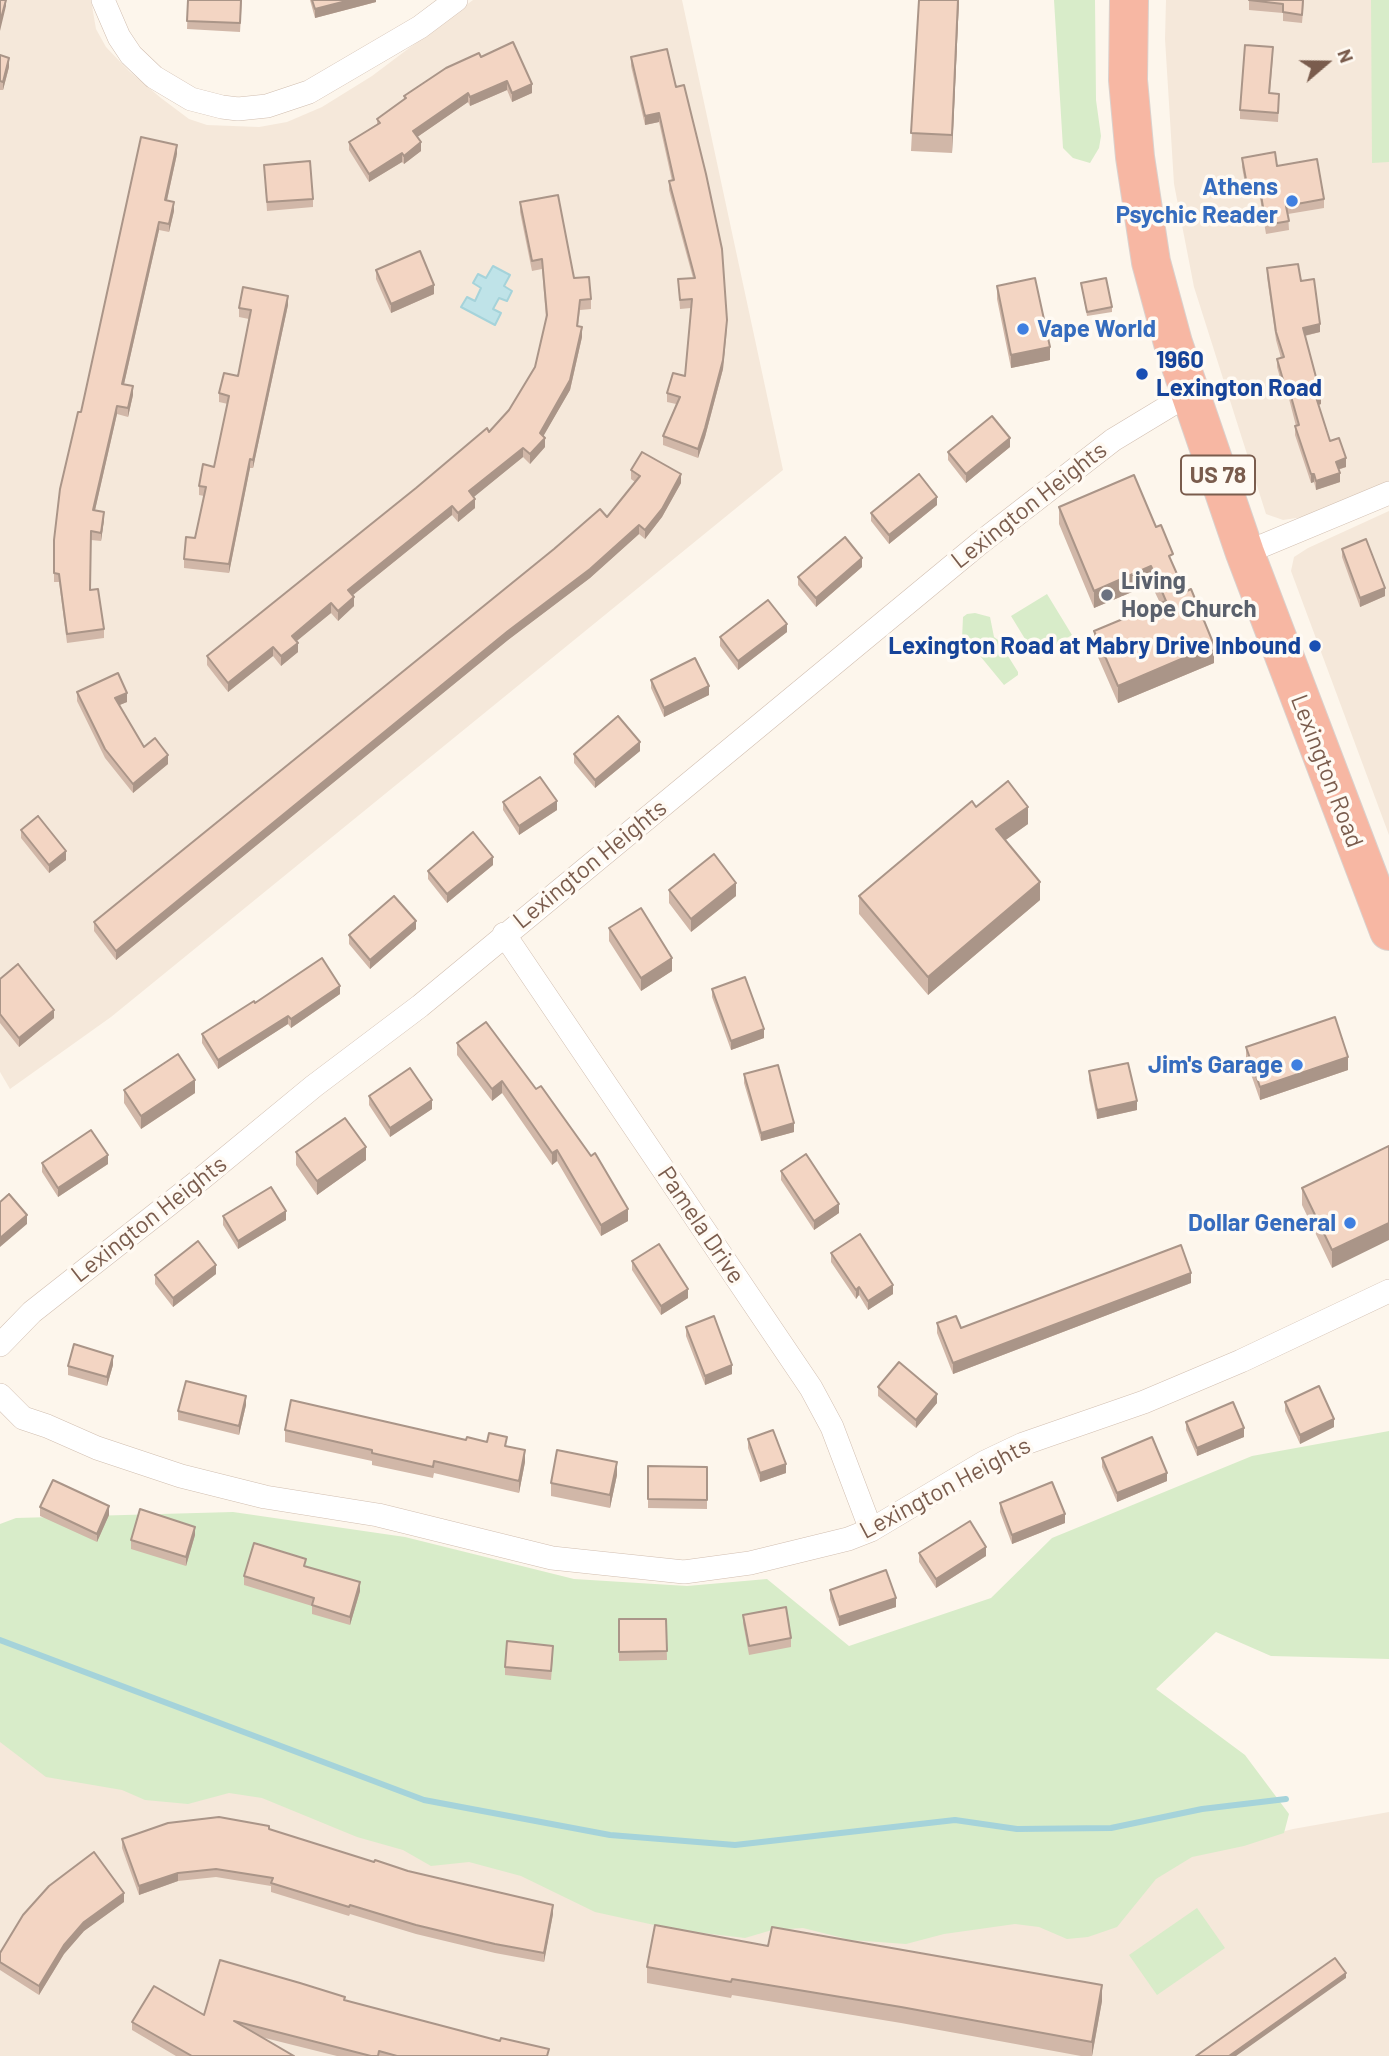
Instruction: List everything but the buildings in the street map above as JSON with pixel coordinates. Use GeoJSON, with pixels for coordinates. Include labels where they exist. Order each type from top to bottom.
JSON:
{"type":"FeatureCollection","features":[{"type":"Feature","properties":{"kind":"highway","name":"Lexington Road"},"geometry":{"type":"LineString","coordinates":[[1129,0],[1129,90],[1135,157],[1147,238],[1164,310],[1189,394],[1245,553],[1389,931]]}},
{"type":"Feature","properties":{"kind":"street"},"geometry":{"type":"LineString","coordinates":[[103,0],[119,37],[131,55],[154,77],[191,99],[238,109],[267,106],[309,92],[420,27],[456,0]]}},
{"type":"Feature","properties":{"kind":"street","name":"Lexington Heights"},"geometry":{"type":"LineString","coordinates":[[0,1345],[32,1312],[314,1086],[420,1006],[980,543],[1113,440],[1189,394]]}},
{"type":"Feature","properties":{"kind":"street"},"geometry":{"type":"LineString","coordinates":[[1245,553],[1389,493]]}},
{"type":"Feature","properties":{"kind":"street","name":"Pamela Drive"},"geometry":{"type":"LineString","coordinates":[[505,934],[811,1388],[832,1427],[871,1530]]}},
{"type":"Feature","properties":{"kind":"street","name":"Lexington Heights"},"geometry":{"type":"LineString","coordinates":[[0,1395],[23,1418],[97,1448],[181,1476],[265,1497],[378,1515],[552,1558],[684,1572],[750,1563],[848,1539],[871,1530],[985,1462],[1014,1448],[1144,1402],[1241,1361],[1389,1291]]}},
{"type":"Feature","properties":{"kind":"shaded area"},"geometry":{"type":"Polygon","coordinates":[[[0,0],[91,0],[96,29],[106,47],[161,98],[189,119],[207,125],[259,127],[287,122],[322,107],[372,76],[473,0],[682,0],[783,470],[111,1017],[10,1089],[0,1072],[0,0]]]}},
{"type":"Feature","properties":{"kind":"shaded area"},"geometry":{"type":"Polygon","coordinates":[[[1166,0],[1389,0],[1389,483],[1303,517],[1283,520],[1266,514],[1194,287],[1174,184],[1165,39],[1166,0]]]}},
{"type":"Feature","properties":{"kind":"shaded area"},"geometry":{"type":"Polygon","coordinates":[[[1389,511],[1389,835],[1291,571],[1294,557],[1308,548],[1389,511]]]}},
{"type":"Feature","properties":{"kind":"shaded area"},"geometry":{"type":"Polygon","coordinates":[[[0,1645],[948,1916],[1293,1829],[1389,1812],[1389,2056],[0,2056],[0,1645]]]}},
{"type":"Feature","properties":{"kind":"green space"},"geometry":{"type":"Polygon","coordinates":[[[1054,0],[1095,0],[1096,100],[1101,136],[1099,148],[1090,163],[1073,158],[1063,148],[1054,0]]]}},
{"type":"Feature","properties":{"kind":"green space"},"geometry":{"type":"Polygon","coordinates":[[[1371,0],[1389,0],[1389,162],[1372,163],[1371,0]]]}},
{"type":"Feature","properties":{"kind":"green space"},"geometry":{"type":"Polygon","coordinates":[[[1047,594],[1072,635],[1036,657],[1011,616],[1047,594]]]}},
{"type":"Feature","properties":{"kind":"green space"},"geometry":{"type":"Polygon","coordinates":[[[975,613],[990,617],[994,637],[1018,672],[1018,675],[1004,685],[976,651],[962,639],[963,617],[975,613]]]}},
{"type":"Feature","properties":{"kind":"green space"},"geometry":{"type":"Polygon","coordinates":[[[1389,1431],[1389,1659],[1271,1656],[1216,1632],[1156,1689],[1245,1755],[1289,1814],[1284,1833],[1244,1846],[1192,1857],[1156,1879],[1117,1927],[1088,1937],[1067,1939],[1039,1927],[1015,1924],[944,1934],[906,1944],[851,1940],[803,1928],[772,1930],[745,1938],[677,1930],[595,1912],[521,1876],[469,1862],[431,1866],[403,1850],[357,1837],[262,1798],[229,1793],[188,1804],[145,1800],[122,1790],[46,1777],[0,1742],[0,1524],[16,1518],[233,1512],[405,1537],[574,1579],[687,1586],[767,1579],[849,1646],[991,1598],[1052,1538],[1252,1456],[1389,1431]]]}},
{"type":"Feature","properties":{"kind":"green space"},"geometry":{"type":"Polygon","coordinates":[[[1197,1908],[1225,1948],[1157,1995],[1129,1955],[1197,1908]]]}},
{"type":"Feature","properties":{"kind":"water"},"geometry":{"type":"Polygon","coordinates":[[[493,266],[510,275],[504,286],[512,291],[507,301],[499,298],[493,309],[501,313],[495,325],[461,307],[467,297],[475,301],[481,288],[473,283],[478,274],[486,278],[493,266]]]}},
{"type":"Feature","properties":{"kind":"waterway"},"geometry":{"type":"LineString","coordinates":[[0,1640],[424,1800],[610,1835],[735,1845],[955,1820],[1017,1829],[1111,1828],[1202,1809],[1286,1799]]}},
{"type":"Feature","properties":{"kind":"place","name":"Athens Psychic Reader"},"geometry":{"type":"Point","coordinates":[1292,201]}},
{"type":"Feature","properties":{"kind":"place","name":"Vape World"},"geometry":{"type":"Point","coordinates":[1023,329]}},
{"type":"Feature","properties":{"kind":"place","name":"1960 Lexington Road"},"geometry":{"type":"Point","coordinates":[1142,374]}},
{"type":"Feature","properties":{"kind":"place","name":"Living Hope Church"},"geometry":{"type":"Point","coordinates":[1107,595]}},
{"type":"Feature","properties":{"kind":"place","name":"Lexington Road at Mabry Drive Inbound"},"geometry":{"type":"Point","coordinates":[1315,646]}},
{"type":"Feature","properties":{"kind":"place","name":"Jim's Garage"},"geometry":{"type":"Point","coordinates":[1297,1065]}},
{"type":"Feature","properties":{"kind":"place","name":"Dollar General"},"geometry":{"type":"Point","coordinates":[1350,1223]}}]}
